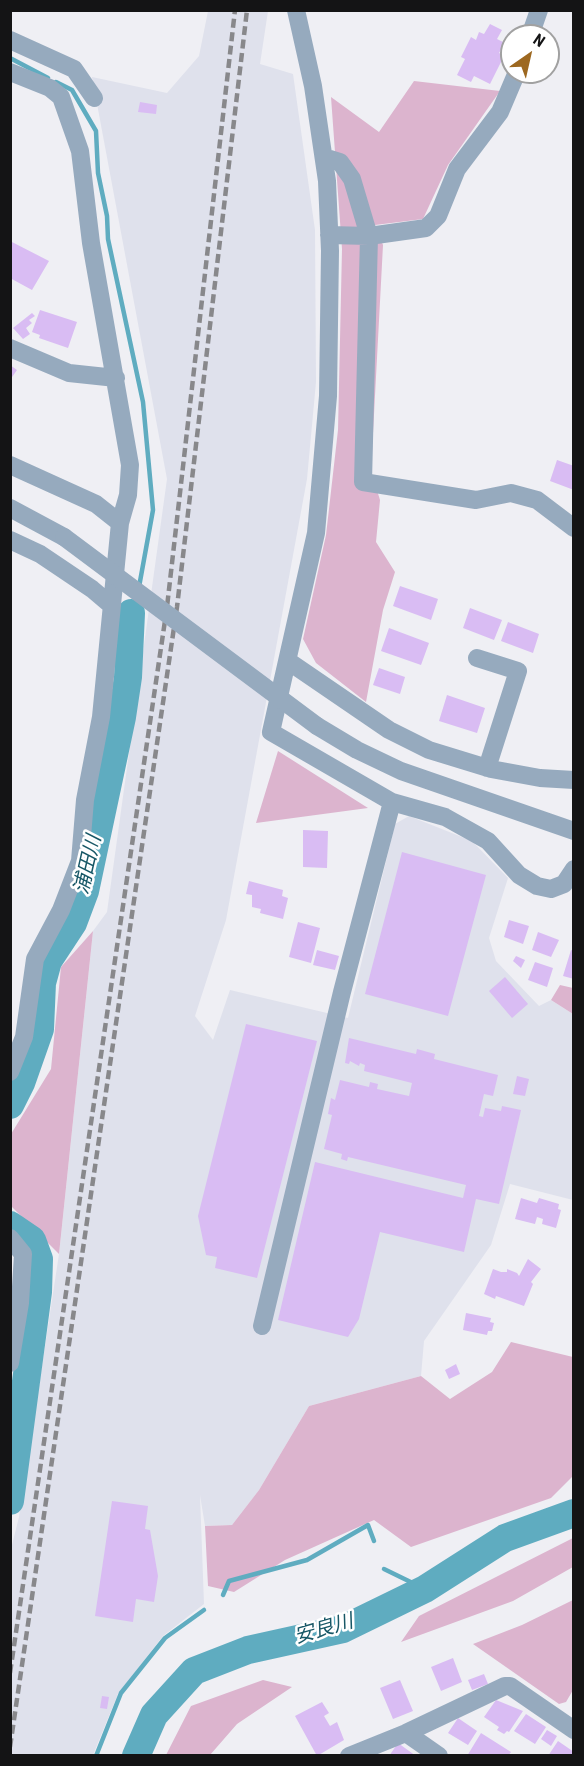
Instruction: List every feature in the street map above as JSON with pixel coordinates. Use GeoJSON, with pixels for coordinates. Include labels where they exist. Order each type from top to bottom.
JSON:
{"type":"FeatureCollection","features":[{"type":"Feature","properties":{"kind":"street"},"geometry":{"type":"LineString","coordinates":[[296,10],[314,86],[324,157],[329,235],[328,396],[316,533],[271,732],[392,802],[445,817],[488,841],[519,875],[537,886],[551,889],[564,884],[573,869]]}},
{"type":"Feature","properties":{"kind":"street"},"geometry":{"type":"LineString","coordinates":[[10,40],[74,69],[94,98]]}},
{"type":"Feature","properties":{"kind":"street"},"geometry":{"type":"LineString","coordinates":[[10,72],[50,88],[61,97],[80,151],[91,243],[130,465],[128,495],[120,523],[101,717],[85,800],[80,861],[61,910],[35,959],[24,1037],[10,1072]]}},
{"type":"Feature","properties":{"kind":"street"},"geometry":{"type":"LineString","coordinates":[[329,235],[369,236],[426,228],[438,216],[457,169],[500,112],[512,84]]}},
{"type":"Feature","properties":{"kind":"street"},"geometry":{"type":"LineString","coordinates":[[324,157],[340,162],[352,179],[369,236],[363,482],[476,500],[511,493],[537,500],[573,528]]}},
{"type":"Feature","properties":{"kind":"street"},"geometry":{"type":"LineString","coordinates":[[10,348],[69,373],[116,378]]}},
{"type":"Feature","properties":{"kind":"street"},"geometry":{"type":"LineString","coordinates":[[10,465],[96,504],[120,523]]}},
{"type":"Feature","properties":{"kind":"street"},"geometry":{"type":"LineString","coordinates":[[10,508],[64,537],[317,726],[357,750],[401,771],[573,831]]}},
{"type":"Feature","properties":{"kind":"street"},"geometry":{"type":"LineString","coordinates":[[10,540],[40,554],[92,589],[112,606]]}},
{"type":"Feature","properties":{"kind":"street"},"geometry":{"type":"LineString","coordinates":[[477,658],[518,671],[487,768]]}},
{"type":"Feature","properties":{"kind":"street"},"geometry":{"type":"LineString","coordinates":[[288,661],[389,730],[429,750],[487,768],[540,778],[573,780]]}},
{"type":"Feature","properties":{"kind":"street"},"geometry":{"type":"LineString","coordinates":[[262,1326],[342,992],[392,802]]}},
{"type":"Feature","properties":{"kind":"street"},"geometry":{"type":"LineString","coordinates":[[10,1238],[23,1254],[20,1303],[10,1363]]}},
{"type":"Feature","properties":{"kind":"street"},"geometry":{"type":"LineString","coordinates":[[349,1755],[406,1733],[505,1686],[510,1686],[570,1720]]}},
{"type":"Feature","properties":{"kind":"street"},"geometry":{"type":"LineString","coordinates":[[406,1733],[439,1755]]}},
{"type":"Feature","properties":{"kind":"shaded area"},"geometry":{"type":"Polygon","coordinates":[[[208,11],[268,11],[260,64],[293,74],[315,230],[316,382],[307,479],[226,920],[195,1016],[213,1040],[230,990],[348,1018],[395,824],[409,816],[472,841],[508,878],[489,938],[496,961],[539,1006],[551,1000],[573,1014],[573,1200],[510,1184],[491,1245],[424,1341],[421,1376],[309,1406],[259,1490],[232,1525],[205,1526],[200,1495],[204,1604],[163,1636],[118,1694],[93,1755],[11,1756],[11,1549],[19,1517],[59,1254],[93,931],[107,912],[167,479],[92,77],[167,93],[199,56],[208,11]]]}},
{"type":"Feature","properties":{"kind":"shaded area"},"geometry":{"type":"Polygon","coordinates":[[[414,81],[500,91],[448,165],[423,219],[375,225],[383,245],[371,471],[380,500],[376,542],[395,572],[383,610],[366,702],[316,663],[303,639],[326,535],[338,430],[342,249],[331,97],[379,132],[414,81]]]}},
{"type":"Feature","properties":{"kind":"shaded area"},"geometry":{"type":"Polygon","coordinates":[[[278,751],[368,808],[256,823],[278,751]]]}},
{"type":"Feature","properties":{"kind":"shaded area"},"geometry":{"type":"Polygon","coordinates":[[[93,931],[59,1254],[11,1206],[11,1134],[51,1069],[61,967],[93,931]]]}},
{"type":"Feature","properties":{"kind":"shaded area"},"geometry":{"type":"Polygon","coordinates":[[[560,985],[573,988],[573,1014],[551,1000],[560,985]]]}},
{"type":"Feature","properties":{"kind":"shaded area"},"geometry":{"type":"Polygon","coordinates":[[[511,1342],[573,1357],[573,1476],[551,1498],[411,1547],[374,1520],[285,1560],[234,1592],[208,1586],[205,1526],[232,1525],[259,1490],[309,1406],[421,1376],[450,1399],[492,1372],[511,1342]]]}},
{"type":"Feature","properties":{"kind":"shaded area"},"geometry":{"type":"Polygon","coordinates":[[[573,1538],[573,1567],[513,1601],[401,1642],[419,1616],[573,1538]]]}},
{"type":"Feature","properties":{"kind":"shaded area"},"geometry":{"type":"Polygon","coordinates":[[[573,1600],[573,1690],[566,1702],[559,1704],[473,1644],[522,1625],[573,1600]]]}},
{"type":"Feature","properties":{"kind":"shaded area"},"geometry":{"type":"Polygon","coordinates":[[[263,1680],[292,1687],[237,1724],[210,1755],[166,1755],[191,1706],[263,1680]]]}},
{"type":"Feature","properties":{"kind":"building"},"geometry":{"type":"Polygon","coordinates":[[[490,24],[500,29],[497,39],[500,40],[500,64],[490,84],[474,76],[471,82],[457,75],[465,59],[461,57],[471,37],[476,40],[479,32],[484,34],[490,24]]]}},
{"type":"Feature","properties":{"kind":"building"},"geometry":{"type":"Polygon","coordinates":[[[140,102],[157,105],[156,114],[138,112],[140,102]]]}},
{"type":"Feature","properties":{"kind":"building"},"geometry":{"type":"Polygon","coordinates":[[[10,241],[49,261],[32,290],[10,278],[10,241]]]}},
{"type":"Feature","properties":{"kind":"building"},"geometry":{"type":"Polygon","coordinates":[[[40,310],[77,322],[68,348],[39,338],[40,335],[32,332],[40,310]]]}},
{"type":"Feature","properties":{"kind":"building"},"geometry":{"type":"Polygon","coordinates":[[[32,313],[35,316],[29,320],[32,323],[26,328],[30,334],[23,339],[13,328],[32,313]]]}},
{"type":"Feature","properties":{"kind":"building"},"geometry":{"type":"Polygon","coordinates":[[[10,365],[17,370],[10,380],[10,365]]]}},
{"type":"Feature","properties":{"kind":"building"},"geometry":{"type":"Polygon","coordinates":[[[557,460],[574,466],[574,490],[550,481],[557,460]]]}},
{"type":"Feature","properties":{"kind":"building"},"geometry":{"type":"Polygon","coordinates":[[[400,586],[438,599],[431,620],[393,606],[400,586]]]}},
{"type":"Feature","properties":{"kind":"building"},"geometry":{"type":"Polygon","coordinates":[[[470,608],[502,620],[494,640],[463,628],[470,608]]]}},
{"type":"Feature","properties":{"kind":"building"},"geometry":{"type":"Polygon","coordinates":[[[508,622],[539,634],[533,653],[501,641],[508,622]]]}},
{"type":"Feature","properties":{"kind":"building"},"geometry":{"type":"Polygon","coordinates":[[[389,628],[429,643],[421,665],[381,651],[389,628]]]}},
{"type":"Feature","properties":{"kind":"building"},"geometry":{"type":"Polygon","coordinates":[[[379,668],[405,677],[400,694],[373,685],[379,668]]]}},
{"type":"Feature","properties":{"kind":"building"},"geometry":{"type":"Polygon","coordinates":[[[447,695],[485,708],[477,733],[439,721],[447,695]]]}},
{"type":"Feature","properties":{"kind":"building"},"geometry":{"type":"Polygon","coordinates":[[[303,830],[328,831],[327,868],[303,867],[303,830]]]}},
{"type":"Feature","properties":{"kind":"building"},"geometry":{"type":"Polygon","coordinates":[[[402,852],[486,875],[448,1016],[365,994],[402,852]]]}},
{"type":"Feature","properties":{"kind":"building"},"geometry":{"type":"Polygon","coordinates":[[[249,881],[283,890],[282,896],[288,898],[283,919],[260,913],[261,909],[252,907],[252,895],[246,894],[249,881]]]}},
{"type":"Feature","properties":{"kind":"building"},"geometry":{"type":"Polygon","coordinates":[[[509,920],[529,926],[523,944],[504,937],[509,920]]]}},
{"type":"Feature","properties":{"kind":"building"},"geometry":{"type":"Polygon","coordinates":[[[298,922],[320,928],[311,963],[289,957],[298,922]]]}},
{"type":"Feature","properties":{"kind":"building"},"geometry":{"type":"Polygon","coordinates":[[[538,932],[559,940],[551,957],[532,950],[538,932]]]}},
{"type":"Feature","properties":{"kind":"building"},"geometry":{"type":"Polygon","coordinates":[[[317,950],[339,956],[335,970],[313,965],[317,950]]]}},
{"type":"Feature","properties":{"kind":"building"},"geometry":{"type":"Polygon","coordinates":[[[571,950],[574,951],[574,979],[563,976],[571,950]]]}},
{"type":"Feature","properties":{"kind":"building"},"geometry":{"type":"Polygon","coordinates":[[[516,956],[525,960],[521,968],[513,961],[516,956]]]}},
{"type":"Feature","properties":{"kind":"building"},"geometry":{"type":"Polygon","coordinates":[[[535,962],[553,968],[547,987],[528,980],[535,962]]]}},
{"type":"Feature","properties":{"kind":"building"},"geometry":{"type":"Polygon","coordinates":[[[505,977],[528,1004],[512,1018],[489,991],[505,977]]]}},
{"type":"Feature","properties":{"kind":"building"},"geometry":{"type":"Polygon","coordinates":[[[246,1024],[317,1041],[257,1278],[215,1268],[217,1257],[206,1255],[198,1216],[246,1024]]]}},
{"type":"Feature","properties":{"kind":"building"},"geometry":{"type":"Polygon","coordinates":[[[349,1038],[416,1054],[417,1049],[435,1054],[434,1059],[498,1075],[493,1096],[484,1094],[479,1116],[483,1117],[485,1108],[501,1111],[502,1106],[521,1110],[499,1204],[476,1199],[464,1252],[380,1232],[359,1319],[348,1337],[278,1320],[315,1162],[463,1198],[466,1185],[348,1157],[347,1161],[341,1159],[342,1154],[324,1149],[332,1115],[328,1114],[331,1098],[335,1100],[340,1080],[369,1087],[370,1082],[378,1084],[377,1089],[409,1096],[412,1083],[364,1071],[365,1065],[360,1063],[359,1066],[350,1061],[349,1064],[345,1063],[349,1038]]]}},
{"type":"Feature","properties":{"kind":"building"},"geometry":{"type":"Polygon","coordinates":[[[517,1076],[529,1079],[525,1096],[513,1094],[517,1076]]]}},
{"type":"Feature","properties":{"kind":"building"},"geometry":{"type":"Polygon","coordinates":[[[521,1198],[537,1203],[539,1198],[559,1204],[558,1209],[561,1210],[556,1228],[542,1224],[543,1219],[537,1217],[535,1224],[515,1219],[521,1198]]]}},
{"type":"Feature","properties":{"kind":"building"},"geometry":{"type":"Polygon","coordinates":[[[528,1259],[541,1269],[531,1282],[533,1284],[524,1306],[484,1294],[493,1269],[507,1272],[507,1269],[519,1276],[528,1259]]]}},
{"type":"Feature","properties":{"kind":"building"},"geometry":{"type":"Polygon","coordinates":[[[466,1313],[491,1318],[490,1322],[494,1323],[492,1331],[488,1331],[487,1335],[463,1330],[466,1313]]]}},
{"type":"Feature","properties":{"kind":"building"},"geometry":{"type":"Polygon","coordinates":[[[456,1364],[460,1374],[449,1379],[445,1370],[456,1364]]]}},
{"type":"Feature","properties":{"kind":"building"},"geometry":{"type":"Polygon","coordinates":[[[112,1501],[148,1506],[145,1529],[150,1530],[158,1576],[154,1602],[136,1599],[133,1622],[95,1616],[112,1501]]]}},
{"type":"Feature","properties":{"kind":"building"},"geometry":{"type":"Polygon","coordinates":[[[453,1658],[462,1682],[441,1691],[431,1667],[453,1658]]]}},
{"type":"Feature","properties":{"kind":"building"},"geometry":{"type":"Polygon","coordinates":[[[484,1674],[488,1684],[472,1690],[468,1680],[484,1674]]]}},
{"type":"Feature","properties":{"kind":"building"},"geometry":{"type":"Polygon","coordinates":[[[400,1680],[413,1711],[393,1719],[380,1688],[400,1680]]]}},
{"type":"Feature","properties":{"kind":"building"},"geometry":{"type":"Polygon","coordinates":[[[102,1696],[109,1697],[107,1709],[100,1708],[102,1696]]]}},
{"type":"Feature","properties":{"kind":"building"},"geometry":{"type":"Polygon","coordinates":[[[496,1700],[523,1711],[509,1732],[504,1734],[497,1730],[499,1727],[484,1717],[496,1700]]]}},
{"type":"Feature","properties":{"kind":"building"},"geometry":{"type":"Polygon","coordinates":[[[322,1702],[329,1713],[324,1716],[330,1726],[337,1722],[344,1740],[317,1756],[295,1716],[322,1702]]]}},
{"type":"Feature","properties":{"kind":"building"},"geometry":{"type":"Polygon","coordinates":[[[526,1714],[546,1727],[535,1744],[514,1731],[526,1714]]]}},
{"type":"Feature","properties":{"kind":"building"},"geometry":{"type":"Polygon","coordinates":[[[458,1718],[477,1731],[468,1745],[448,1733],[458,1718]]]}},
{"type":"Feature","properties":{"kind":"building"},"geometry":{"type":"Polygon","coordinates":[[[547,1730],[557,1736],[551,1746],[541,1739],[547,1730]]]}},
{"type":"Feature","properties":{"kind":"building"},"geometry":{"type":"Polygon","coordinates":[[[481,1733],[511,1752],[508,1756],[467,1756],[481,1733]]]}},
{"type":"Feature","properties":{"kind":"building"},"geometry":{"type":"Polygon","coordinates":[[[558,1741],[574,1752],[574,1756],[548,1756],[558,1741]]]}},
{"type":"Feature","properties":{"kind":"building"},"geometry":{"type":"Polygon","coordinates":[[[398,1743],[416,1756],[389,1756],[398,1743]]]}},
{"type":"Feature","properties":{"kind":"waterway"},"geometry":{"type":"LineString","coordinates":[[10,58],[48,78]]}},
{"type":"Feature","properties":{"kind":"waterway"},"geometry":{"type":"LineString","coordinates":[[56,82],[72,90],[96,131],[98,173],[107,216],[108,239],[143,402],[153,510],[139,587]]}},
{"type":"Feature","properties":{"kind":"waterway"},"geometry":{"type":"LineString","coordinates":[[131,613],[137,595]]}},
{"type":"Feature","properties":{"kind":"waterway","name":"浦田川"},"geometry":{"type":"LineString","coordinates":[[10,1105],[21,1083],[40,1029],[42,983],[48,961],[73,923],[85,891],[122,717],[128,677],[131,613]]}},
{"type":"Feature","properties":{"kind":"waterway","name":"浦田川"},"geometry":{"type":"LineString","coordinates":[[10,1225],[32,1240],[39,1259],[38,1292],[10,1501]]}},
{"type":"Feature","properties":{"kind":"waterway","name":"安良川"},"geometry":{"type":"LineString","coordinates":[[136,1756],[154,1715],[194,1671],[248,1650],[343,1629],[425,1589],[505,1538],[574,1513]]}},
{"type":"Feature","properties":{"kind":"waterway"},"geometry":{"type":"LineString","coordinates":[[223,1595],[229,1581],[307,1560],[368,1525],[374,1541]]}},
{"type":"Feature","properties":{"kind":"waterway"},"geometry":{"type":"LineString","coordinates":[[384,1569],[425,1589]]}},
{"type":"Feature","properties":{"kind":"waterway"},"geometry":{"type":"LineString","coordinates":[[96,1756],[121,1693],[165,1638],[204,1610]]}},
{"type":"Feature","properties":{"kind":"railway"},"geometry":{"type":"LineString","coordinates":[[10,1673],[167,607],[235,10]]}},
{"type":"Feature","properties":{"kind":"railway"},"geometry":{"type":"LineString","coordinates":[[10,1747],[177,607],[247,10]]}}]}
